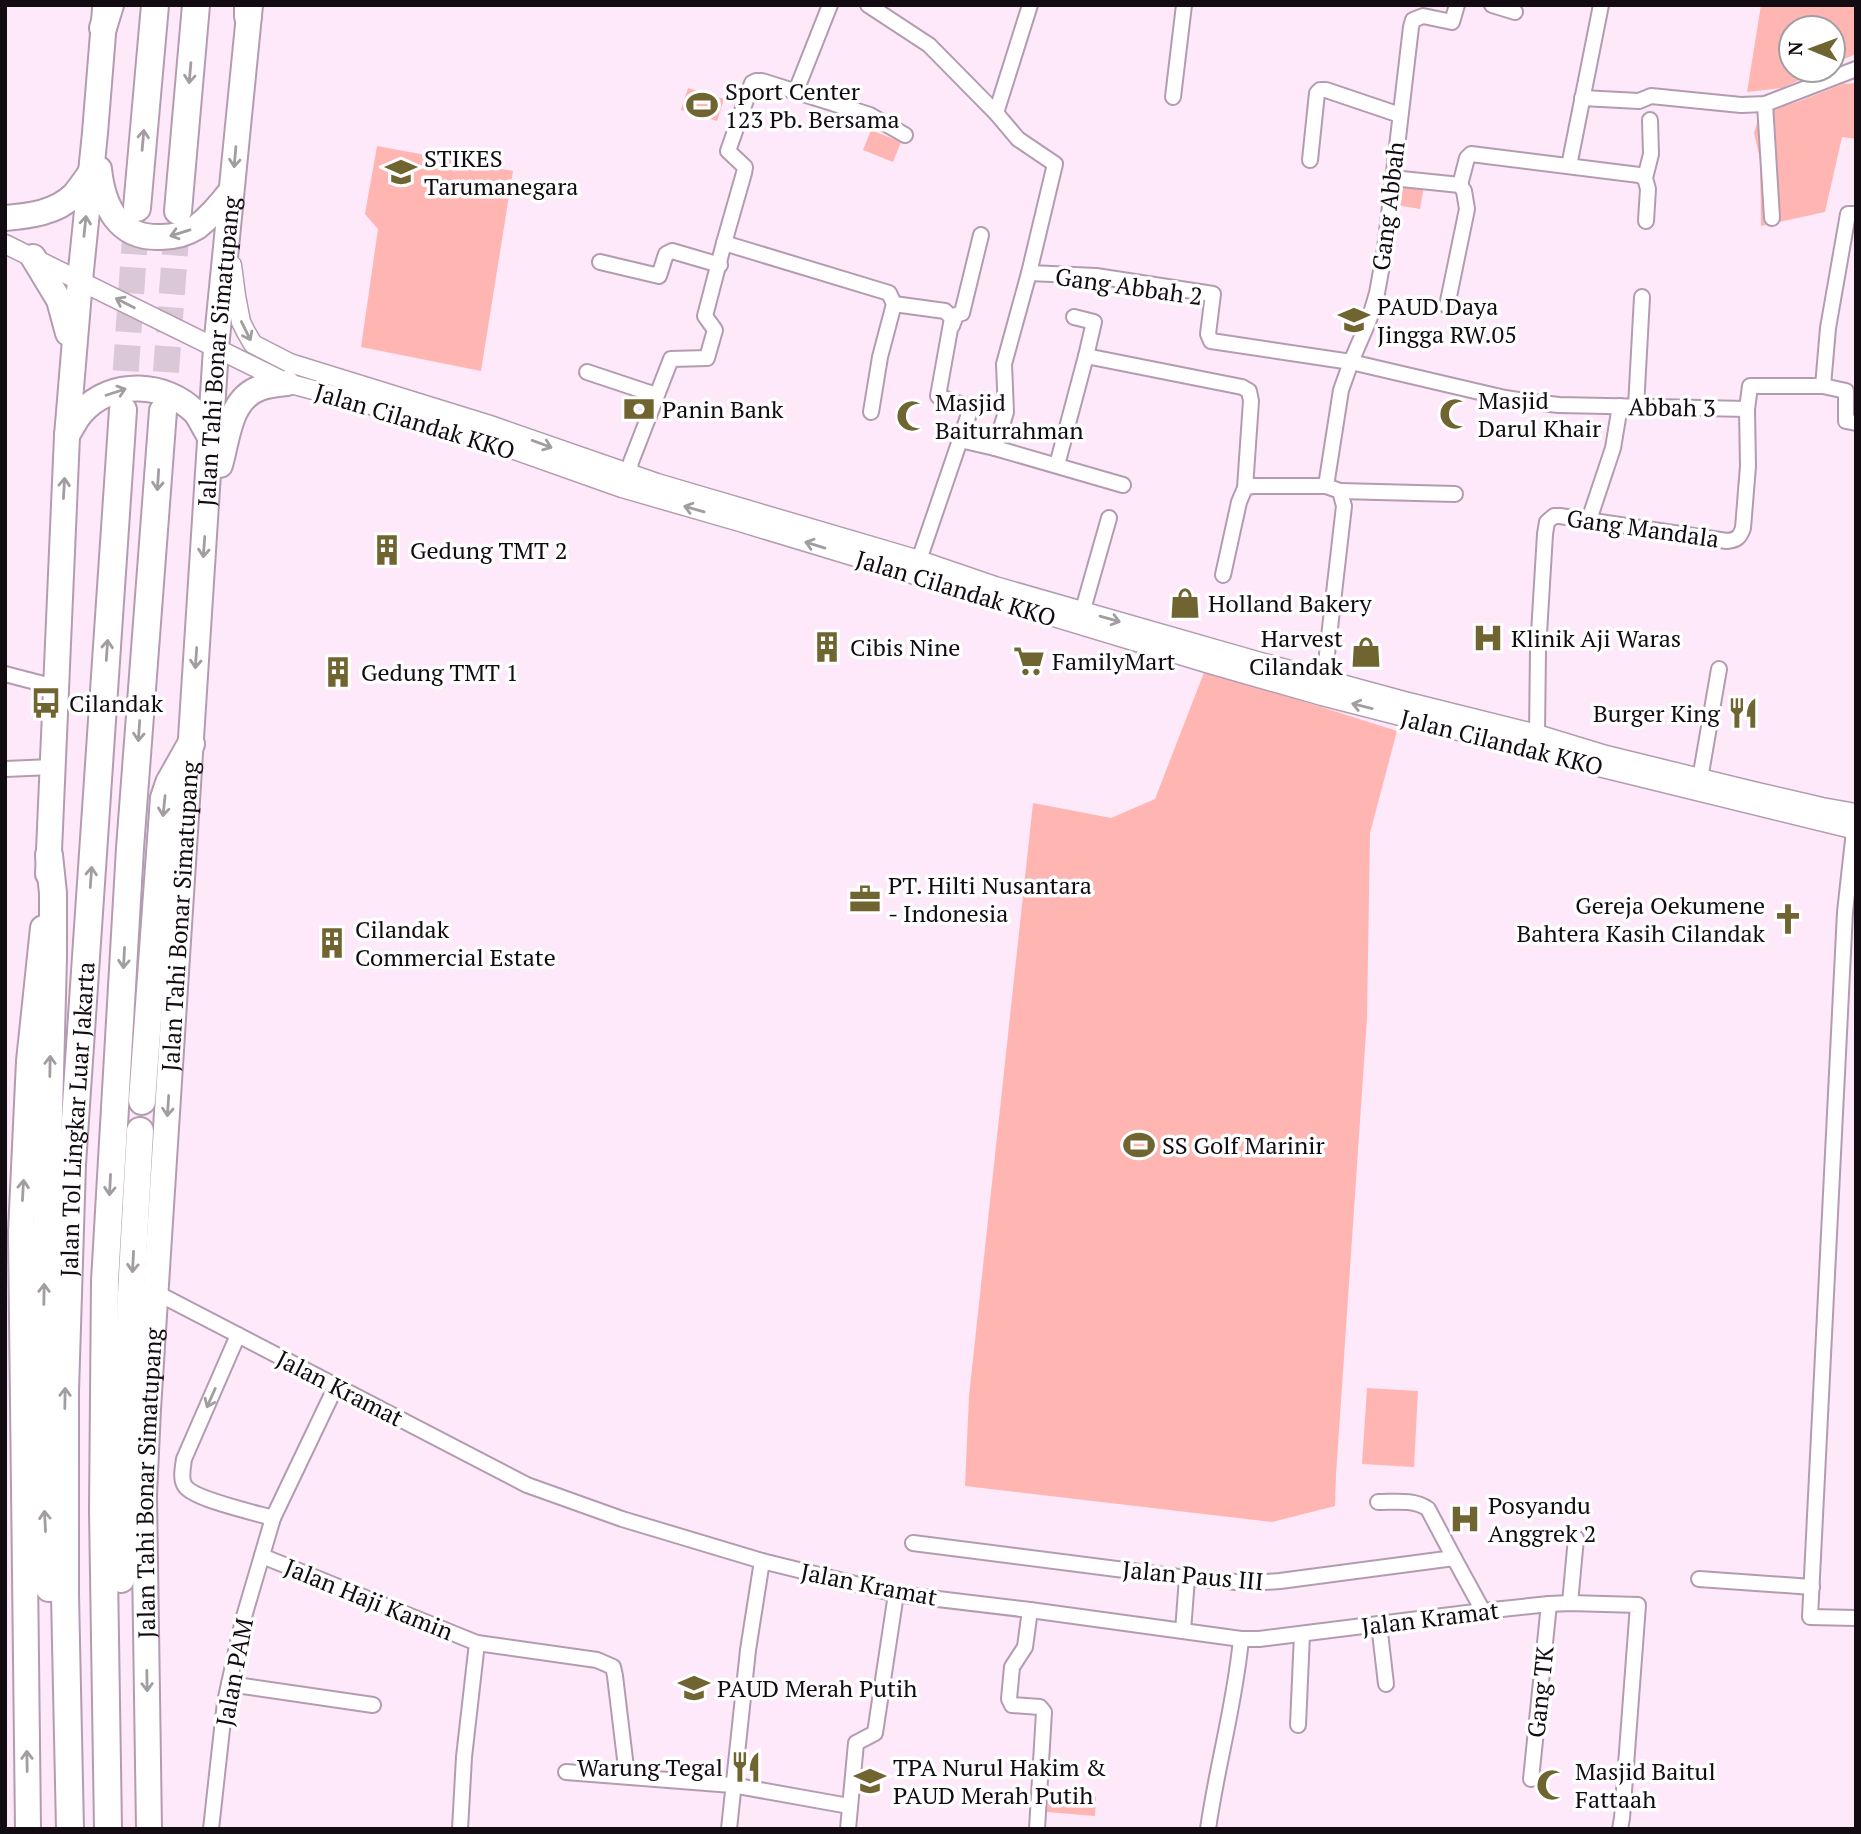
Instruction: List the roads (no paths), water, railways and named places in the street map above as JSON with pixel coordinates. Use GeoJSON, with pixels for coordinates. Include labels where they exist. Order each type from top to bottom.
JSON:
{"type":"FeatureCollection","features":[{"type":"Feature","properties":{"kind":"highway"},"geometry":{"type":"LineString","coordinates":[[137,208],[155,5]]}},
{"type":"Feature","properties":{"kind":"highway"},"geometry":{"type":"LineString","coordinates":[[178,211],[196,5]]}},
{"type":"Feature","properties":{"kind":"highway","name":"Jalan Tahi Bonar Simatupang"},"geometry":{"type":"LineString","coordinates":[[149,1829],[144,1495],[155,1292],[216,348],[249,9]]}},
{"type":"Feature","properties":{"kind":"highway"},"geometry":{"type":"LineString","coordinates":[[28,1829],[13,1231],[47,891],[66,436],[106,13]]}},
{"type":"Feature","properties":{"kind":"highway"},"geometry":{"type":"LineString","coordinates":[[95,133],[101,187],[107,206],[114,217],[129,230],[151,238],[176,237],[196,228],[231,191]]}},
{"type":"Feature","properties":{"kind":"highway"},"geometry":{"type":"LineString","coordinates":[[5,218],[37,214],[57,208],[73,196],[91,172]]}},
{"type":"Feature","properties":{"kind":"highway"},"geometry":{"type":"LineString","coordinates":[[33,257],[64,312],[73,358]]}},
{"type":"Feature","properties":{"kind":"highway"},"geometry":{"type":"LineString","coordinates":[[206,504],[237,408],[248,395],[259,388],[287,383]]}},
{"type":"Feature","properties":{"kind":"highway"},"geometry":{"type":"LineString","coordinates":[[66,436],[82,412],[103,396],[127,388],[153,389],[177,398],[197,415],[210,437]]}},
{"type":"Feature","properties":{"kind":"highway","name":"Jalan Tol Lingkar Luar Jakarta"},"geometry":{"type":"LineString","coordinates":[[70,1819],[65,1595],[65,1431],[72,1164],[123,410]]}},
{"type":"Feature","properties":{"kind":"highway","name":"Jalan Tol Lingkar Luar Jakarta"},"geometry":{"type":"LineString","coordinates":[[108,1829],[103,1510],[105,1281],[130,848],[163,411]]}},
{"type":"Feature","properties":{"kind":"highway"},"geometry":{"type":"LineString","coordinates":[[142,1101],[164,798],[169,783],[191,744]]}},
{"type":"Feature","properties":{"kind":"highway"},"geometry":{"type":"LineString","coordinates":[[49,855],[53,893],[53,957],[42,1468],[59,1760],[70,1819]]}},
{"type":"Feature","properties":{"kind":"highway"},"geometry":{"type":"LineString","coordinates":[[117,1829],[120,1811],[120,1600],[140,1131]]}},
{"type":"Feature","properties":{"kind":"street"},"geometry":{"type":"LineString","coordinates":[[796,91],[830,5]]}},
{"type":"Feature","properties":{"kind":"street"},"geometry":{"type":"LineString","coordinates":[[868,5],[929,45],[1018,139],[1055,164],[1004,364],[1006,412],[995,448]]}},
{"type":"Feature","properties":{"kind":"street"},"geometry":{"type":"LineString","coordinates":[[996,113],[1030,5]]}},
{"type":"Feature","properties":{"kind":"street"},"geometry":{"type":"LineString","coordinates":[[1173,97],[1184,5]]}},
{"type":"Feature","properties":{"kind":"street","name":"Gang Abbah"},"geometry":{"type":"LineString","coordinates":[[1324,688],[1344,506],[1333,489],[1341,390],[1377,293],[1385,249],[1413,20],[1423,16],[1452,22],[1457,5]]}},
{"type":"Feature","properties":{"kind":"street"},"geometry":{"type":"LineString","coordinates":[[1492,5],[1515,12]]}},
{"type":"Feature","properties":{"kind":"street"},"geometry":{"type":"LineString","coordinates":[[1569,166],[1601,5]]}},
{"type":"Feature","properties":{"kind":"street"},"geometry":{"type":"LineString","coordinates":[[1582,98],[1639,101],[1651,96],[1741,105],[1765,104],[1856,69]]}},
{"type":"Feature","properties":{"kind":"street"},"geometry":{"type":"LineString","coordinates":[[625,481],[671,359],[707,358],[715,330],[705,316],[745,167],[728,151],[752,83],[756,81],[796,91],[870,115],[905,135]]}},
{"type":"Feature","properties":{"kind":"street"},"geometry":{"type":"LineString","coordinates":[[1310,160],[1317,93],[1321,90],[1400,116]]}},
{"type":"Feature","properties":{"kind":"street"},"geometry":{"type":"LineString","coordinates":[[1765,104],[1772,218]]}},
{"type":"Feature","properties":{"kind":"street"},"geometry":{"type":"LineString","coordinates":[[1646,221],[1648,189],[1645,178],[1651,154],[1650,120]]}},
{"type":"Feature","properties":{"kind":"street"},"geometry":{"type":"LineString","coordinates":[[1447,306],[1467,209],[1464,191],[1460,185],[1467,158],[1471,154],[1639,175],[1645,178]]}},
{"type":"Feature","properties":{"kind":"street"},"geometry":{"type":"LineString","coordinates":[[1392,178],[1460,185]]}},
{"type":"Feature","properties":{"kind":"street"},"geometry":{"type":"LineString","coordinates":[[1823,386],[1828,328],[1849,247],[1848,214],[1856,214]]}},
{"type":"Feature","properties":{"kind":"street","name":"Jalan Cilandak KKO"},"geometry":{"type":"LineString","coordinates":[[229,216],[241,322],[253,344],[290,363],[487,424],[577,464],[625,481],[1081,618],[1324,688],[1470,725],[1603,768],[1855,822]]}},
{"type":"Feature","properties":{"kind":"street"},"geometry":{"type":"LineString","coordinates":[[951,327],[957,314],[962,313],[981,235]]}},
{"type":"Feature","properties":{"kind":"street"},"geometry":{"type":"LineString","coordinates":[[724,243],[889,293],[894,304],[880,357],[871,412]]}},
{"type":"Feature","properties":{"kind":"street","name":"Jalan Cilandak KKO"},"geometry":{"type":"LineString","coordinates":[[5,244],[287,383],[577,464]]}},
{"type":"Feature","properties":{"kind":"street"},"geometry":{"type":"LineString","coordinates":[[600,262],[659,276],[666,254],[672,251],[720,265]]}},
{"type":"Feature","properties":{"kind":"street","name":"Gang Abbah 2"},"geometry":{"type":"LineString","coordinates":[[1029,273],[1096,276],[1213,294],[1208,334],[1211,341],[1351,362]]}},
{"type":"Feature","properties":{"kind":"street"},"geometry":{"type":"LineString","coordinates":[[1636,407],[1642,297]]}},
{"type":"Feature","properties":{"kind":"street"},"geometry":{"type":"LineString","coordinates":[[894,304],[945,311],[952,318],[938,396],[971,408],[919,560]]}},
{"type":"Feature","properties":{"kind":"street"},"geometry":{"type":"LineString","coordinates":[[1057,465],[1094,322],[1074,317]]}},
{"type":"Feature","properties":{"kind":"street"},"geometry":{"type":"LineString","coordinates":[[1086,356],[1242,387],[1249,391],[1251,401],[1245,488],[1239,502],[1223,575]]}},
{"type":"Feature","properties":{"kind":"street","name":"Abbah 3"},"geometry":{"type":"LineString","coordinates":[[1351,362],[1505,398],[1559,405],[1746,409]]}},
{"type":"Feature","properties":{"kind":"street"},"geometry":{"type":"LineString","coordinates":[[587,372],[656,395]]}},
{"type":"Feature","properties":{"kind":"street"},"geometry":{"type":"LineString","coordinates":[[1746,409],[1750,386],[1823,386],[1846,391],[1846,421],[1856,423]]}},
{"type":"Feature","properties":{"kind":"street"},"geometry":{"type":"LineString","coordinates":[[1589,520],[1613,448],[1620,406]]}},
{"type":"Feature","properties":{"kind":"street","name":"Gang Mandala"},"geometry":{"type":"LineString","coordinates":[[1537,734],[1538,650],[1547,522],[1554,516],[1727,541],[1736,540],[1744,528],[1748,466],[1746,409]]}},
{"type":"Feature","properties":{"kind":"street"},"geometry":{"type":"LineString","coordinates":[[960,440],[1123,485]]}},
{"type":"Feature","properties":{"kind":"street"},"geometry":{"type":"LineString","coordinates":[[1245,488],[1252,486],[1455,494]]}},
{"type":"Feature","properties":{"kind":"street","name":"Jalan Cilandak KKO"},"geometry":{"type":"LineString","coordinates":[[654,490],[919,560],[1081,618]]}},
{"type":"Feature","properties":{"kind":"street"},"geometry":{"type":"LineString","coordinates":[[1081,618],[1109,518]]}},
{"type":"Feature","properties":{"kind":"street"},"geometry":{"type":"LineString","coordinates":[[1700,779],[1718,669]]}},
{"type":"Feature","properties":{"kind":"street"},"geometry":{"type":"LineString","coordinates":[[5,674],[55,687]]}},
{"type":"Feature","properties":{"kind":"street","name":"Jalan Cilandak KKO"},"geometry":{"type":"LineString","coordinates":[[1470,725],[1537,734],[1606,755],[1822,807],[1855,822]]}},
{"type":"Feature","properties":{"kind":"street"},"geometry":{"type":"LineString","coordinates":[[5,769],[52,767]]}},
{"type":"Feature","properties":{"kind":"street"},"geometry":{"type":"LineString","coordinates":[[1855,822],[1845,912],[1850,961],[1810,1617],[1856,1618]]}},
{"type":"Feature","properties":{"kind":"street","name":"Jalan Kramat"},"geometry":{"type":"LineString","coordinates":[[155,1292],[527,1485],[622,1519],[761,1561],[896,1594],[1241,1639],[1549,1604],[1638,1605],[1620,1829]]}},
{"type":"Feature","properties":{"kind":"street"},"geometry":{"type":"LineString","coordinates":[[238,1335],[184,1459],[184,1485],[194,1494],[273,1518]]}},
{"type":"Feature","properties":{"kind":"street","name":"Jalan PAM"},"geometry":{"type":"LineString","coordinates":[[211,1829],[229,1684],[243,1620],[273,1518],[336,1386]]}},
{"type":"Feature","properties":{"kind":"street"},"geometry":{"type":"LineString","coordinates":[[1378,1502],[1411,1502],[1422,1504],[1428,1509],[1483,1611]]}},
{"type":"Feature","properties":{"kind":"street"},"geometry":{"type":"LineString","coordinates":[[1570,1603],[1576,1538]]}},
{"type":"Feature","properties":{"kind":"street","name":"Jalan Paus III"},"geometry":{"type":"LineString","coordinates":[[913,1544],[1187,1578],[1249,1583],[1454,1558]]}},
{"type":"Feature","properties":{"kind":"street","name":"Jalan Haji Kamin"},"geometry":{"type":"LineString","coordinates":[[262,1556],[477,1643],[597,1660],[613,1667],[627,1776]]}},
{"type":"Feature","properties":{"kind":"street"},"geometry":{"type":"LineString","coordinates":[[729,1829],[748,1650],[761,1561]]}},
{"type":"Feature","properties":{"kind":"street"},"geometry":{"type":"LineString","coordinates":[[1183,1631],[1187,1578]]}},
{"type":"Feature","properties":{"kind":"street"},"geometry":{"type":"LineString","coordinates":[[1699,1579],[1812,1587]]}},
{"type":"Feature","properties":{"kind":"street"},"geometry":{"type":"LineString","coordinates":[[848,1829],[856,1743],[875,1733],[896,1594]]}},
{"type":"Feature","properties":{"kind":"street","name":"Gang TK"},"geometry":{"type":"LineString","coordinates":[[1531,1779],[1549,1604]]}},
{"type":"Feature","properties":{"kind":"street"},"geometry":{"type":"LineString","coordinates":[[1030,1610],[1025,1647],[1012,1667],[1009,1699],[1012,1705],[1040,1707],[1044,1712],[1037,1829]]}},
{"type":"Feature","properties":{"kind":"street"},"geometry":{"type":"LineString","coordinates":[[1379,1624],[1386,1684]]}},
{"type":"Feature","properties":{"kind":"street"},"geometry":{"type":"LineString","coordinates":[[1298,1725],[1302,1634]]}},
{"type":"Feature","properties":{"kind":"street"},"geometry":{"type":"LineString","coordinates":[[1208,1829],[1233,1706],[1241,1639]]}},
{"type":"Feature","properties":{"kind":"street"},"geometry":{"type":"LineString","coordinates":[[460,1829],[464,1757],[477,1643]]}},
{"type":"Feature","properties":{"kind":"street"},"geometry":{"type":"LineString","coordinates":[[229,1684],[373,1705]]}},
{"type":"Feature","properties":{"kind":"street"},"geometry":{"type":"LineString","coordinates":[[566,1772],[732,1785],[849,1806]]}},
{"type":"Feature","properties":{"kind":"tunnel"},"geometry":{"type":"LineString","coordinates":[[123,410],[137,209]]}},
{"type":"Feature","properties":{"kind":"tunnel"},"geometry":{"type":"LineString","coordinates":[[163,411],[178,212]]}},
{"type":"Feature","properties":{"kind":"place","name":"Sport Center 123 Pb. Bersama"},"geometry":{"type":"Point","coordinates":[702,105]}},
{"type":"Feature","properties":{"kind":"place","name":"STIKES Tarumanegara"},"geometry":{"type":"Point","coordinates":[401,172]}},
{"type":"Feature","properties":{"kind":"place","name":"PAUD Daya Jingga RW.05"},"geometry":{"type":"Point","coordinates":[1354,320]}},
{"type":"Feature","properties":{"kind":"place","name":"Panin Bank"},"geometry":{"type":"Point","coordinates":[639,409]}},
{"type":"Feature","properties":{"kind":"place","name":"Masjid Darul Khair"},"geometry":{"type":"Point","coordinates":[1455,414]}},
{"type":"Feature","properties":{"kind":"place","name":"Masjid Baiturrahman"},"geometry":{"type":"Point","coordinates":[912,416]}},
{"type":"Feature","properties":{"kind":"place","name":"Gedung TMT 2"},"geometry":{"type":"Point","coordinates":[387,550]}},
{"type":"Feature","properties":{"kind":"place","name":"Holland Bakery"},"geometry":{"type":"Point","coordinates":[1185,603]}},
{"type":"Feature","properties":{"kind":"place","name":"Klinik Aji Waras"},"geometry":{"type":"Point","coordinates":[1488,638]}},
{"type":"Feature","properties":{"kind":"place","name":"Cibis Nine"},"geometry":{"type":"Point","coordinates":[827,647]}},
{"type":"Feature","properties":{"kind":"place","name":"Harvest Cilandak"},"geometry":{"type":"Point","coordinates":[1366,652]}},
{"type":"Feature","properties":{"kind":"place","name":"FamilyMart"},"geometry":{"type":"Point","coordinates":[1029,661]}},
{"type":"Feature","properties":{"kind":"place","name":"Gedung TMT 1"},"geometry":{"type":"Point","coordinates":[338,672]}},
{"type":"Feature","properties":{"kind":"place","name":"Cilandak"},"geometry":{"type":"Point","coordinates":[46,703]}},
{"type":"Feature","properties":{"kind":"place","name":"Burger King"},"geometry":{"type":"Point","coordinates":[1743,713]}},
{"type":"Feature","properties":{"kind":"place","name":"PT. Hilti Nusantara - Indonesia"},"geometry":{"type":"Point","coordinates":[865,899]}},
{"type":"Feature","properties":{"kind":"place","name":"Gereja Oekumene Bahtera Kasih Cilandak"},"geometry":{"type":"Point","coordinates":[1788,919]}},
{"type":"Feature","properties":{"kind":"place","name":"Cilandak Commercial Estate"},"geometry":{"type":"Point","coordinates":[332,943]}},
{"type":"Feature","properties":{"kind":"place","name":"SS Golf Marinir"},"geometry":{"type":"Point","coordinates":[1139,1145]}},
{"type":"Feature","properties":{"kind":"place","name":"Posyandu Anggrek 2"},"geometry":{"type":"Point","coordinates":[1465,1519]}},
{"type":"Feature","properties":{"kind":"place","name":"PAUD Merah Putih"},"geometry":{"type":"Point","coordinates":[694,1688]}},
{"type":"Feature","properties":{"kind":"place","name":"Warung Tegal"},"geometry":{"type":"Point","coordinates":[746,1767]}},
{"type":"Feature","properties":{"kind":"place","name":"TPA Nurul Hakim & PAUD Merah Putih"},"geometry":{"type":"Point","coordinates":[870,1781]}},
{"type":"Feature","properties":{"kind":"place","name":"Masjid Baitul Fattaah"},"geometry":{"type":"Point","coordinates":[1552,1785]}}]}
